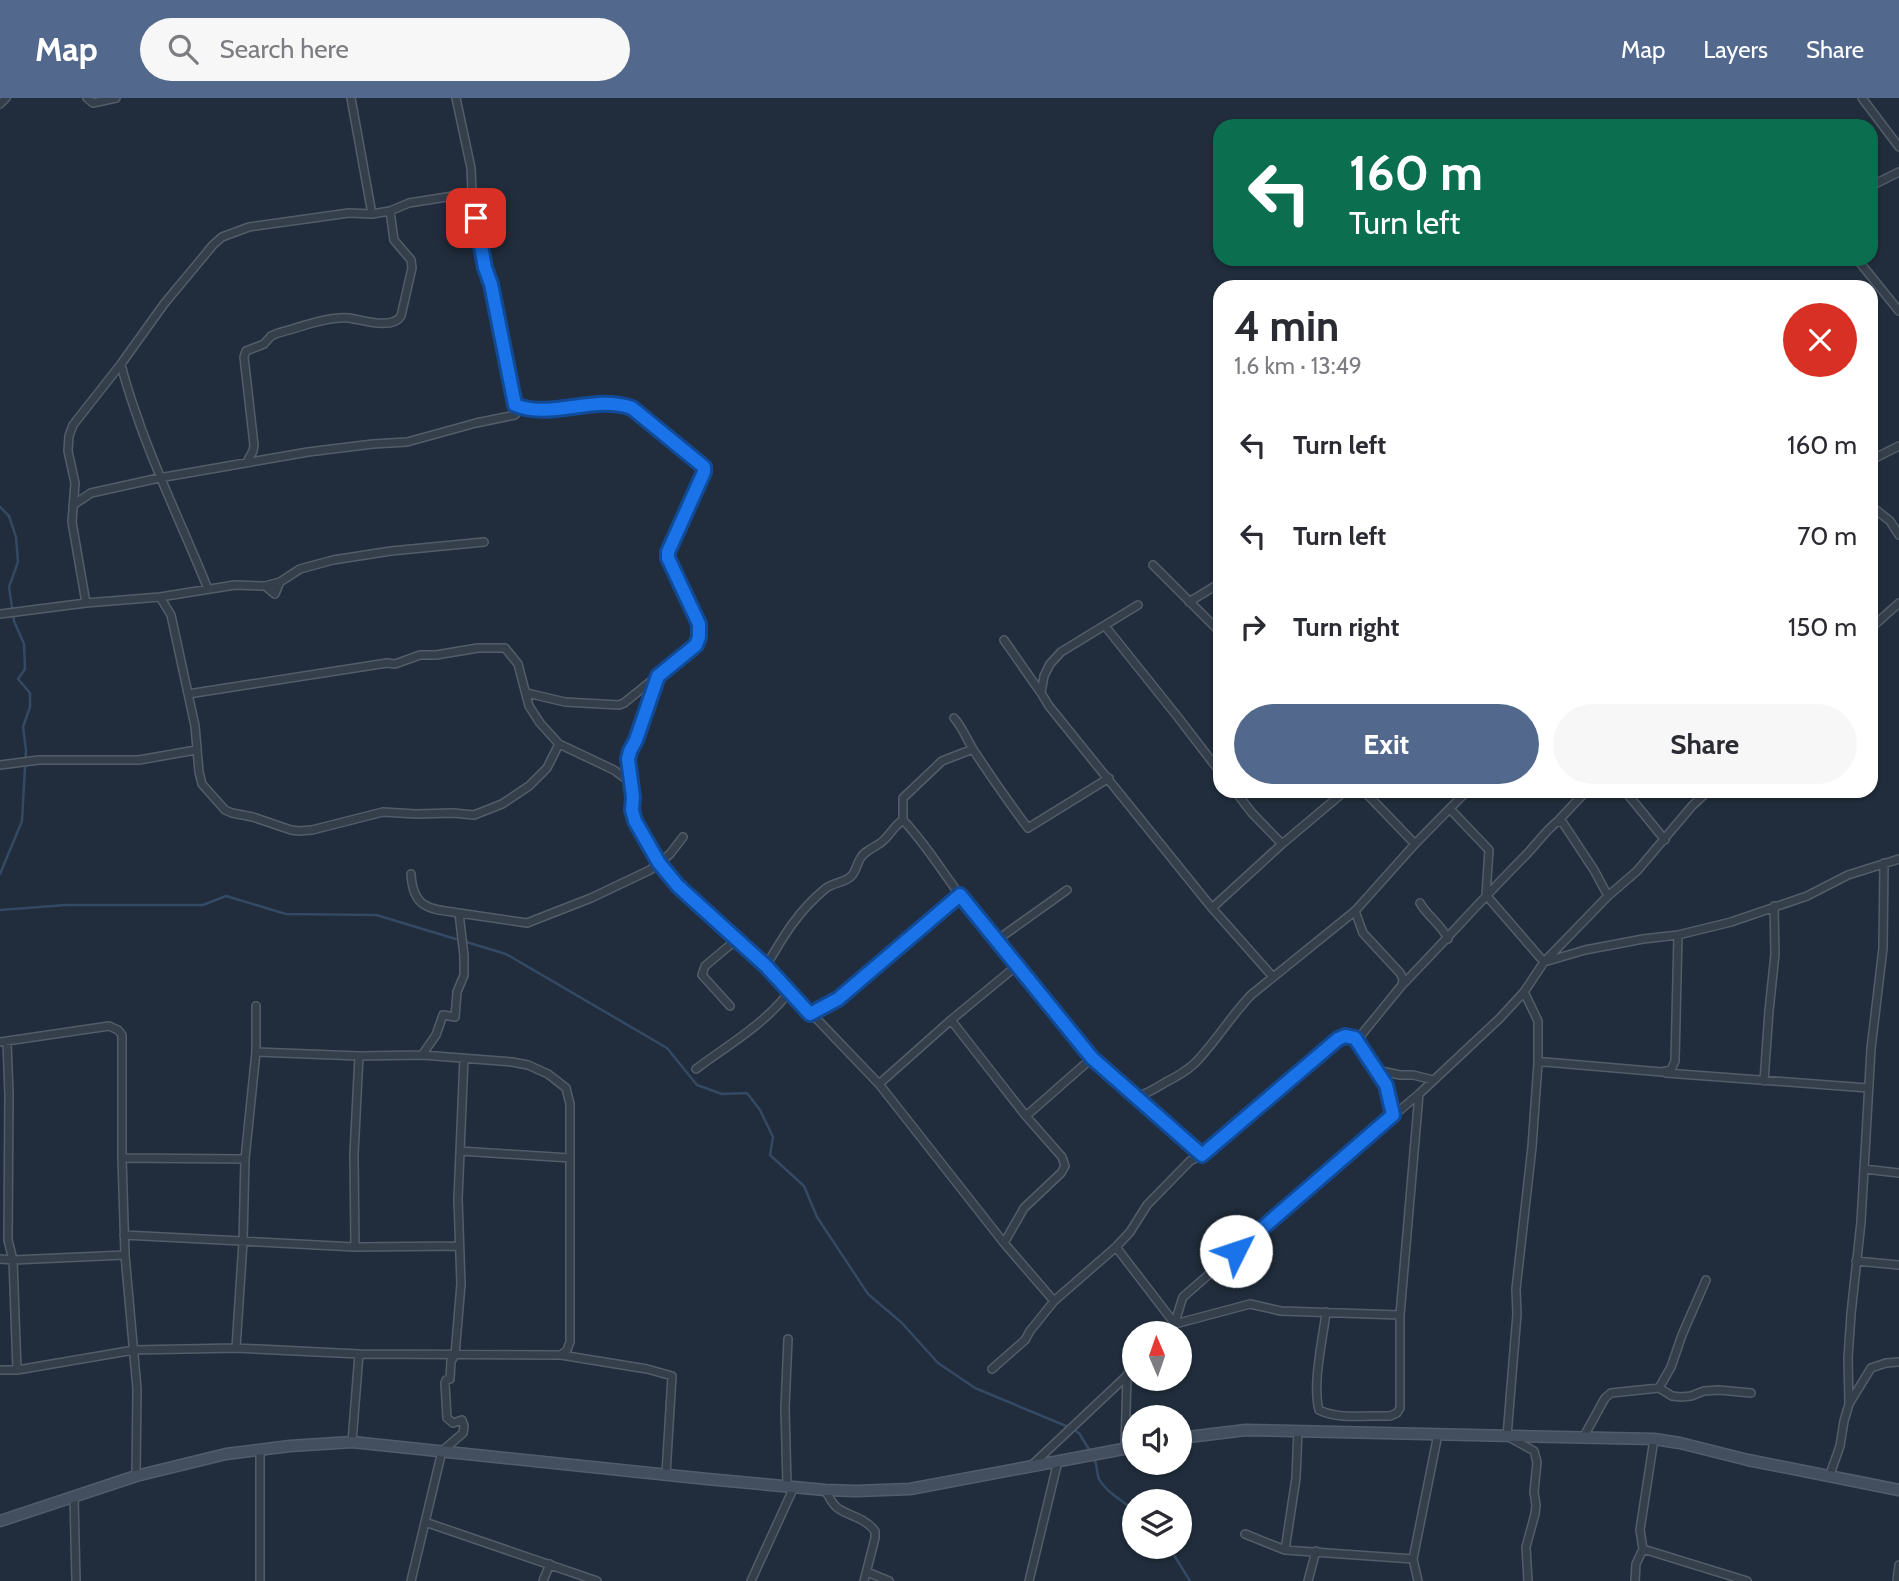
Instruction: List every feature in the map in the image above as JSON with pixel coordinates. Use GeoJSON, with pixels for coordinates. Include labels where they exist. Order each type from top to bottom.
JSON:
{"type":"FeatureCollection","features":[{"type":"Feature","properties":{"kind":"main road"},"geometry":{"type":"LineString","coordinates":[[1192,1437],[1246,1430],[1298,1430],[1654,1439],[1899,1490]]}},
{"type":"Feature","properties":{"kind":"main road"},"geometry":{"type":"LineString","coordinates":[[0,1521],[136,1476],[226,1454],[260,1448],[352,1442],[825,1490],[910,1489],[1122,1449]]}},
{"type":"Feature","properties":{"kind":"street"},"geometry":{"type":"LineString","coordinates":[[0,104],[6,98]]}},
{"type":"Feature","properties":{"kind":"street"},"geometry":{"type":"LineString","coordinates":[[87,98],[93,103],[116,98]]}},
{"type":"Feature","properties":{"kind":"street"},"geometry":{"type":"LineString","coordinates":[[351,98],[372,214]]}},
{"type":"Feature","properties":{"kind":"street"},"geometry":{"type":"LineString","coordinates":[[456,98],[471,168],[472,193],[485,268],[491,284],[515,405],[548,409],[604,402],[620,403],[632,408],[704,467],[668,552],[668,558],[699,624],[696,645],[619,705],[565,702],[527,692]]}},
{"type":"Feature","properties":{"kind":"street"},"geometry":{"type":"LineString","coordinates":[[1863,98],[1899,147]]}},
{"type":"Feature","properties":{"kind":"street"},"geometry":{"type":"LineString","coordinates":[[1878,182],[1899,172]]}},
{"type":"Feature","properties":{"kind":"street"},"geometry":{"type":"LineString","coordinates":[[86,603],[73,535],[75,483],[68,451],[69,436],[73,425],[164,304],[213,246],[222,237],[249,227],[349,213],[372,214],[390,211],[409,203],[472,193]]}},
{"type":"Feature","properties":{"kind":"street"},"geometry":{"type":"LineString","coordinates":[[247,462],[254,444],[244,357],[246,351],[264,344],[278,333],[330,320],[350,318],[398,322],[412,268],[411,260],[394,240],[390,211]]}},
{"type":"Feature","properties":{"kind":"street"},"geometry":{"type":"LineString","coordinates":[[1863,266],[1874,280]]}},
{"type":"Feature","properties":{"kind":"street"},"geometry":{"type":"LineString","coordinates":[[1878,285],[1899,311]]}},
{"type":"Feature","properties":{"kind":"street"},"geometry":{"type":"LineString","coordinates":[[121,364],[127,390],[159,478],[208,589]]}},
{"type":"Feature","properties":{"kind":"street"},"geometry":{"type":"LineString","coordinates":[[73,505],[91,493],[159,478],[247,462],[373,444],[407,442],[515,415],[521,407]]}},
{"type":"Feature","properties":{"kind":"street"},"geometry":{"type":"LineString","coordinates":[[1878,456],[1899,446]]}},
{"type":"Feature","properties":{"kind":"street"},"geometry":{"type":"LineString","coordinates":[[1878,512],[1890,521],[1899,535]]}},
{"type":"Feature","properties":{"kind":"street"},"geometry":{"type":"LineString","coordinates":[[0,614],[160,597],[235,585],[265,586],[280,582],[300,569],[333,560],[484,542]]}},
{"type":"Feature","properties":{"kind":"street"},"geometry":{"type":"LineString","coordinates":[[1153,565],[1213,625]]}},
{"type":"Feature","properties":{"kind":"street"},"geometry":{"type":"LineString","coordinates":[[1189,602],[1213,587]]}},
{"type":"Feature","properties":{"kind":"street"},"geometry":{"type":"LineString","coordinates":[[160,597],[171,615],[195,726],[202,784],[225,810],[299,831],[383,812],[465,815],[482,813],[502,804],[529,786],[547,768],[559,744]]}},
{"type":"Feature","properties":{"kind":"street"},"geometry":{"type":"LineString","coordinates":[[1878,622],[1899,603]]}},
{"type":"Feature","properties":{"kind":"street"},"geometry":{"type":"LineString","coordinates":[[1041,693],[1044,676],[1061,652],[1138,605]]}},
{"type":"Feature","properties":{"kind":"street"},"geometry":{"type":"LineString","coordinates":[[1105,626],[1213,763]]}},
{"type":"Feature","properties":{"kind":"street"},"geometry":{"type":"LineString","coordinates":[[1003,640],[1049,706],[1212,908],[1273,977]]}},
{"type":"Feature","properties":{"kind":"street"},"geometry":{"type":"LineString","coordinates":[[188,694],[387,663],[395,664],[420,655],[478,648],[505,648],[518,664],[529,706],[559,744],[614,770],[632,786]]}},
{"type":"Feature","properties":{"kind":"street"},"geometry":{"type":"LineString","coordinates":[[658,676],[628,759],[635,821],[659,863],[693,902],[766,966],[879,1084],[1004,1243],[1054,1301]]}},
{"type":"Feature","properties":{"kind":"street"},"geometry":{"type":"LineString","coordinates":[[954,718],[1002,794],[1028,828],[1109,778]]}},
{"type":"Feature","properties":{"kind":"street"},"geometry":{"type":"LineString","coordinates":[[973,749],[942,761],[913,787],[903,798],[903,820],[1092,1058],[1202,1155]]}},
{"type":"Feature","properties":{"kind":"street"},"geometry":{"type":"LineString","coordinates":[[0,765],[39,760],[139,760],[196,750]]}},
{"type":"Feature","properties":{"kind":"street"},"geometry":{"type":"LineString","coordinates":[[1240,798],[1282,844]]}},
{"type":"Feature","properties":{"kind":"street"},"geometry":{"type":"LineString","coordinates":[[1212,908],[1337,798]]}},
{"type":"Feature","properties":{"kind":"street"},"geometry":{"type":"LineString","coordinates":[[1371,798],[1415,844]]}},
{"type":"Feature","properties":{"kind":"street"},"geometry":{"type":"LineString","coordinates":[[1136,1097],[1184,1072],[1194,1063],[1251,995],[1354,911],[1460,798]]}},
{"type":"Feature","properties":{"kind":"street"},"geometry":{"type":"LineString","coordinates":[[1393,1115],[1386,1085],[1359,1046],[1358,1036],[1402,985],[1579,798]]}},
{"type":"Feature","properties":{"kind":"street"},"geometry":{"type":"LineString","coordinates":[[1631,798],[1664,840]]}},
{"type":"Feature","properties":{"kind":"street"},"geometry":{"type":"LineString","coordinates":[[1176,1321],[1183,1297],[1419,1094],[1500,1018],[1524,992],[1544,962],[1608,896],[1637,871],[1701,798]]}},
{"type":"Feature","properties":{"kind":"street"},"geometry":{"type":"LineString","coordinates":[[1450,808],[1489,850],[1486,895],[1544,962]]}},
{"type":"Feature","properties":{"kind":"street"},"geometry":{"type":"LineString","coordinates":[[766,966],[793,920],[826,887],[847,880],[853,875],[860,858],[884,841],[895,825],[903,820]]}},
{"type":"Feature","properties":{"kind":"street"},"geometry":{"type":"LineString","coordinates":[[1558,821],[1563,823],[1608,896]]}},
{"type":"Feature","properties":{"kind":"street"},"geometry":{"type":"LineString","coordinates":[[411,874],[417,897],[430,909],[527,923],[628,882],[650,870],[670,854],[683,837]]}},
{"type":"Feature","properties":{"kind":"street"},"geometry":{"type":"LineString","coordinates":[[1544,962],[1585,950],[1678,935],[1731,922],[1807,896],[1847,875],[1899,859]]}},
{"type":"Feature","properties":{"kind":"street"},"geometry":{"type":"LineString","coordinates":[[1849,1404],[1848,1358],[1868,1088],[1883,948],[1884,863]]}},
{"type":"Feature","properties":{"kind":"street"},"geometry":{"type":"LineString","coordinates":[[997,940],[1066,890]]}},
{"type":"Feature","properties":{"kind":"street"},"geometry":{"type":"LineString","coordinates":[[810,1014],[838,999],[960,895]]}},
{"type":"Feature","properties":{"kind":"street"},"geometry":{"type":"LineString","coordinates":[[1420,903],[1439,923],[1448,939]]}},
{"type":"Feature","properties":{"kind":"street"},"geometry":{"type":"LineString","coordinates":[[1764,1081],[1775,954],[1774,906]]}},
{"type":"Feature","properties":{"kind":"street"},"geometry":{"type":"LineString","coordinates":[[1354,911],[1363,933],[1400,973],[1402,985]]}},
{"type":"Feature","properties":{"kind":"street"},"geometry":{"type":"LineString","coordinates":[[422,1055],[436,1035],[443,1015],[456,1017],[457,992],[464,975],[459,913]]}},
{"type":"Feature","properties":{"kind":"street"},"geometry":{"type":"LineString","coordinates":[[1662,1072],[1671,1070],[1675,1060],[1678,935]]}},
{"type":"Feature","properties":{"kind":"street"},"geometry":{"type":"LineString","coordinates":[[730,1006],[702,975],[705,966],[736,940]]}},
{"type":"Feature","properties":{"kind":"street"},"geometry":{"type":"LineString","coordinates":[[879,1084],[1014,968],[1015,964]]}},
{"type":"Feature","properties":{"kind":"street"},"geometry":{"type":"LineString","coordinates":[[696,1069],[756,1025],[780,1004],[789,992]]}},
{"type":"Feature","properties":{"kind":"street"},"geometry":{"type":"LineString","coordinates":[[1524,992],[1538,1021],[1538,1063],[1532,1147],[1516,1289],[1517,1314],[1507,1436],[1534,1451],[1537,1462],[1535,1514],[1526,1547],[1528,1581]]}},
{"type":"Feature","properties":{"kind":"street"},"geometry":{"type":"LineString","coordinates":[[236,1348],[245,1159],[256,1052],[256,1006]]}},
{"type":"Feature","properties":{"kind":"street"},"geometry":{"type":"LineString","coordinates":[[951,1020],[1026,1116],[1062,1157],[1065,1166],[1024,1208],[1004,1243]]}},
{"type":"Feature","properties":{"kind":"street"},"geometry":{"type":"LineString","coordinates":[[17,1370],[13,1261],[8,1240],[4,1149],[9,1096],[4,1042],[109,1026],[122,1035],[124,1236],[138,1400],[136,1476]]}},
{"type":"Feature","properties":{"kind":"street"},"geometry":{"type":"LineString","coordinates":[[992,1369],[1025,1340],[1054,1301],[1116,1247],[1130,1232],[1147,1205],[1189,1161],[1202,1155],[1338,1039],[1358,1036]]}},
{"type":"Feature","properties":{"kind":"street"},"geometry":{"type":"LineString","coordinates":[[256,1052],[359,1056],[422,1055],[528,1065],[548,1074],[566,1088],[570,1158],[570,1342],[561,1355]]}},
{"type":"Feature","properties":{"kind":"street"},"geometry":{"type":"LineString","coordinates":[[355,1247],[354,1154],[359,1056]]}},
{"type":"Feature","properties":{"kind":"street"},"geometry":{"type":"LineString","coordinates":[[411,1581],[442,1451],[463,1433],[464,1426],[461,1420],[453,1423],[447,1419],[445,1383],[450,1379],[451,1361],[455,1355],[461,1284],[458,1199],[464,1058]]}},
{"type":"Feature","properties":{"kind":"street"},"geometry":{"type":"LineString","coordinates":[[1026,1116],[1092,1058]]}},
{"type":"Feature","properties":{"kind":"street"},"geometry":{"type":"LineString","coordinates":[[1538,1063],[1868,1088]]}},
{"type":"Feature","properties":{"kind":"street"},"geometry":{"type":"LineString","coordinates":[[1376,1069],[1433,1080]]}},
{"type":"Feature","properties":{"kind":"street"},"geometry":{"type":"LineString","coordinates":[[1326,1312],[1319,1369],[1319,1410],[1340,1415],[1390,1416],[1397,1413],[1400,1408],[1400,1315],[1419,1094]]}},
{"type":"Feature","properties":{"kind":"street"},"geometry":{"type":"LineString","coordinates":[[460,1151],[570,1158]]}},
{"type":"Feature","properties":{"kind":"street"},"geometry":{"type":"LineString","coordinates":[[122,1158],[245,1159]]}},
{"type":"Feature","properties":{"kind":"street"},"geometry":{"type":"LineString","coordinates":[[1864,1169],[1899,1173]]}},
{"type":"Feature","properties":{"kind":"street"},"geometry":{"type":"LineString","coordinates":[[124,1236],[355,1247],[460,1246]]}},
{"type":"Feature","properties":{"kind":"street"},"geometry":{"type":"LineString","coordinates":[[1116,1247],[1173,1321]]}},
{"type":"Feature","properties":{"kind":"street"},"geometry":{"type":"LineString","coordinates":[[0,1259],[13,1261],[125,1255]]}},
{"type":"Feature","properties":{"kind":"street"},"geometry":{"type":"LineString","coordinates":[[1856,1261],[1899,1265]]}},
{"type":"Feature","properties":{"kind":"street"},"geometry":{"type":"LineString","coordinates":[[1659,1388],[1671,1367],[1706,1280]]}},
{"type":"Feature","properties":{"kind":"street"},"geometry":{"type":"LineString","coordinates":[[1186,1321],[1250,1304],[1281,1311],[1400,1315]]}},
{"type":"Feature","properties":{"kind":"street"},"geometry":{"type":"LineString","coordinates":[[751,1581],[790,1486],[785,1408],[788,1339]]}},
{"type":"Feature","properties":{"kind":"street"},"geometry":{"type":"LineString","coordinates":[[0,1370],[17,1370],[134,1350],[236,1348],[359,1354],[561,1355],[647,1369],[672,1376],[666,1474]]}},
{"type":"Feature","properties":{"kind":"street"},"geometry":{"type":"LineString","coordinates":[[352,1442],[359,1354]]}},
{"type":"Feature","properties":{"kind":"street"},"geometry":{"type":"LineString","coordinates":[[1829,1477],[1840,1446],[1849,1404],[1871,1368],[1899,1362]]}},
{"type":"Feature","properties":{"kind":"street"},"geometry":{"type":"LineString","coordinates":[[1031,1466],[1122,1380]]}},
{"type":"Feature","properties":{"kind":"street"},"geometry":{"type":"LineString","coordinates":[[1583,1438],[1605,1398],[1611,1393],[1659,1388],[1681,1397],[1718,1390],[1751,1393]]}},
{"type":"Feature","properties":{"kind":"street"},"geometry":{"type":"LineString","coordinates":[[1338,1431],[1340,1415]]}},
{"type":"Feature","properties":{"kind":"street"},"geometry":{"type":"LineString","coordinates":[[1284,1550],[1296,1478],[1298,1430]]}},
{"type":"Feature","properties":{"kind":"street"},"geometry":{"type":"LineString","coordinates":[[1418,1581],[1413,1559],[1438,1434]]}},
{"type":"Feature","properties":{"kind":"street"},"geometry":{"type":"LineString","coordinates":[[1636,1581],[1636,1564],[1643,1549],[1640,1530],[1654,1439]]}},
{"type":"Feature","properties":{"kind":"street"},"geometry":{"type":"LineString","coordinates":[[260,1448],[260,1581]]}},
{"type":"Feature","properties":{"kind":"street"},"geometry":{"type":"LineString","coordinates":[[1029,1581],[1058,1461]]}},
{"type":"Feature","properties":{"kind":"street"},"geometry":{"type":"LineString","coordinates":[[825,1490],[840,1510],[863,1519],[875,1531],[864,1581]]}},
{"type":"Feature","properties":{"kind":"street"},"geometry":{"type":"LineString","coordinates":[[74,1497],[76,1581]]}},
{"type":"Feature","properties":{"kind":"street"},"geometry":{"type":"LineString","coordinates":[[425,1522],[597,1581]]}},
{"type":"Feature","properties":{"kind":"street"},"geometry":{"type":"LineString","coordinates":[[1245,1534],[1284,1550],[1413,1559]]}},
{"type":"Feature","properties":{"kind":"street"},"geometry":{"type":"LineString","coordinates":[[1643,1549],[1747,1581]]}},
{"type":"Feature","properties":{"kind":"street"},"geometry":{"type":"LineString","coordinates":[[1308,1581],[1315,1551]]}},
{"type":"Feature","properties":{"kind":"street"},"geometry":{"type":"LineString","coordinates":[[543,1581],[550,1564]]}},
{"type":"Feature","properties":{"kind":"street"},"geometry":{"type":"LineString","coordinates":[[1897,1581],[1899,1565]]}},
{"type":"Feature","properties":{"kind":"street"},"geometry":{"type":"LineString","coordinates":[[867,1572],[889,1581]]}},
{"type":"Feature","properties":{"kind":"waterway"},"geometry":{"type":"LineString","coordinates":[[0,507],[9,516],[16,537],[18,562],[9,587],[14,621],[24,644],[25,669],[18,679],[30,693],[30,707],[23,727],[26,750],[22,821],[0,874]]}},
{"type":"Feature","properties":{"kind":"waterway"},"geometry":{"type":"LineString","coordinates":[[0,910],[66,905],[203,905],[226,896],[286,914],[376,915],[506,954],[667,1048],[697,1085],[722,1094],[747,1093],[760,1110],[773,1137],[770,1155],[804,1186],[817,1217],[868,1294],[902,1323],[938,1363],[975,1388],[1079,1433],[1090,1451]]}},
{"type":"Feature","properties":{"kind":"waterway"},"geometry":{"type":"LineString","coordinates":[[1093,1457],[1102,1484],[1122,1501]]}},
{"type":"Feature","properties":{"kind":"waterway"},"geometry":{"type":"LineString","coordinates":[[1176,1559],[1190,1581]]}},
{"type":"Feature","properties":{"kind":"route"},"geometry":{"type":"LineString","coordinates":[[476,218],[515,405],[548,409],[604,402],[620,403],[632,408],[704,467],[668,552],[668,558],[699,624],[699,637],[696,645],[658,676],[628,759],[635,821],[659,863],[693,902],[766,966],[810,1014],[838,999],[960,895],[1092,1058],[1202,1155],[1338,1039],[1345,1036],[1355,1038],[1386,1085],[1393,1115],[1236,1251]]}}]}
